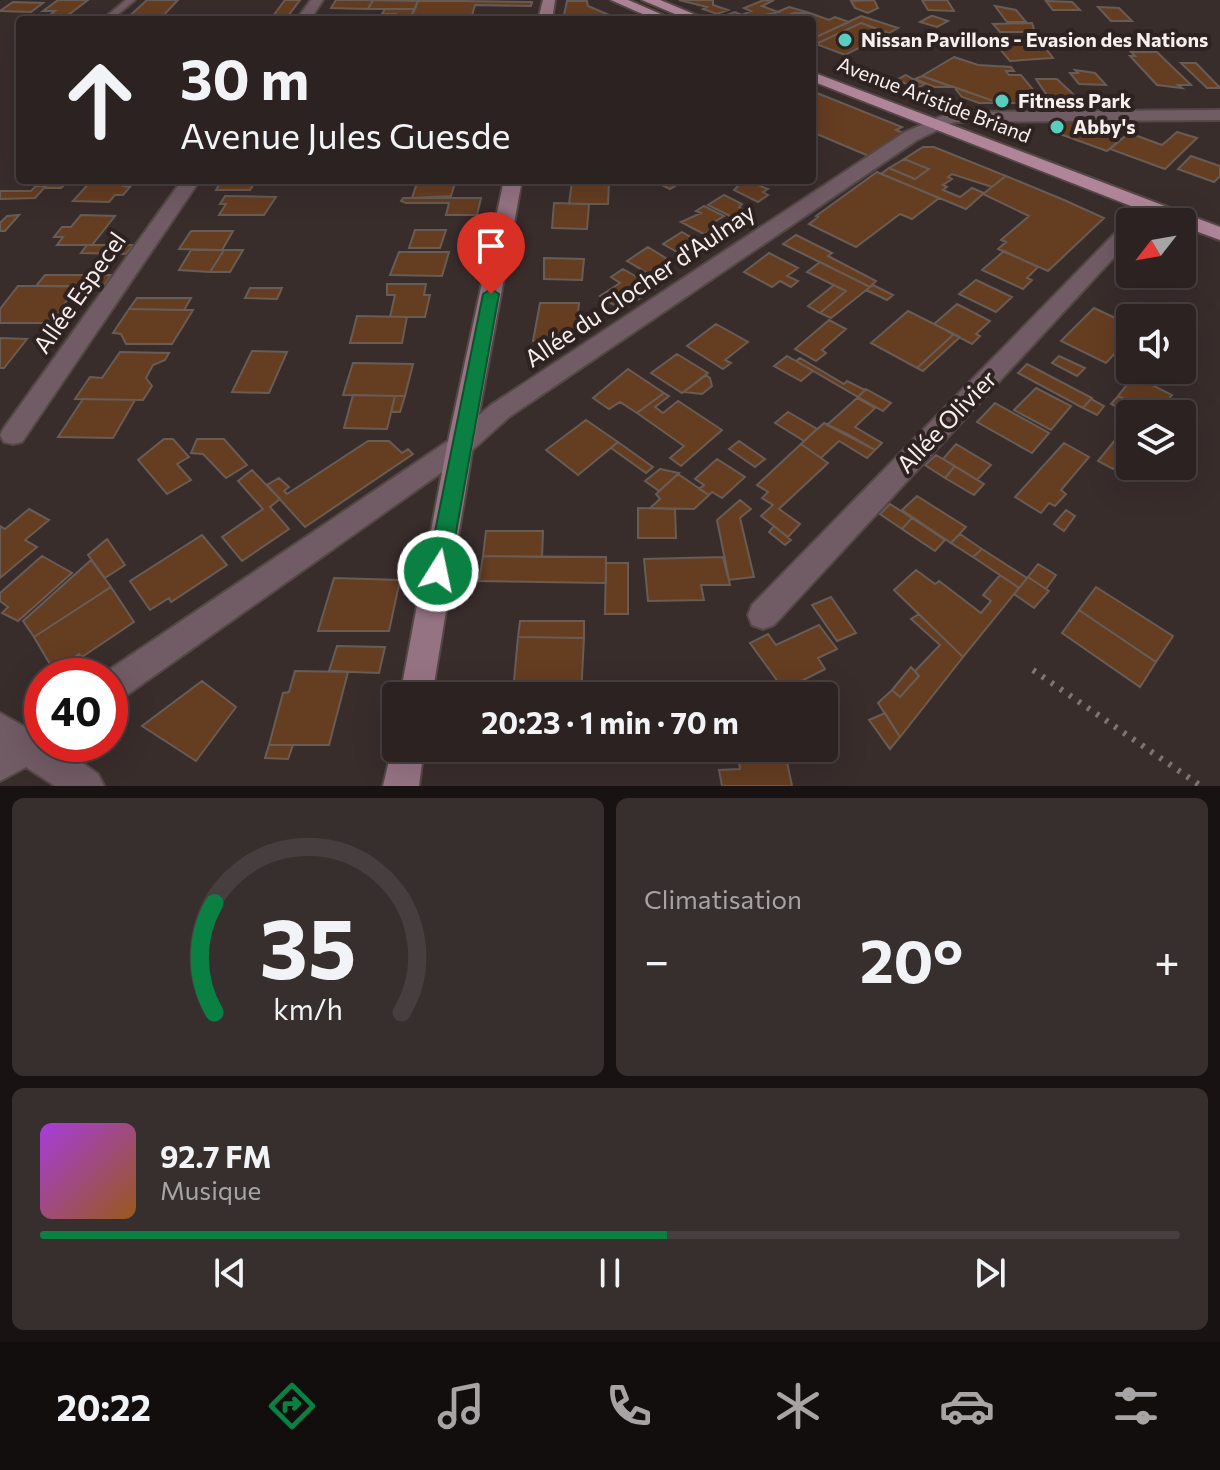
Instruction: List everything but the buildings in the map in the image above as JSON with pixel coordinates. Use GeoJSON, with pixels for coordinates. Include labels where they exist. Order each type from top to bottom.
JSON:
{"type":"FeatureCollection","features":[{"type":"Feature","properties":{"kind":"main road"},"geometry":{"type":"LineString","coordinates":[[617,0],[658,16]]}},
{"type":"Feature","properties":{"kind":"main road"},"geometry":{"type":"LineString","coordinates":[[648,0],[690,16]]}},
{"type":"Feature","properties":{"kind":"main road","name":"Avenue Aristide Briand"},"geometry":{"type":"LineString","coordinates":[[816,64],[943,120],[1220,234]]}},
{"type":"Feature","properties":{"kind":"main road","name":"Avenue Aristide Briand"},"geometry":{"type":"LineString","coordinates":[[816,77],[1220,218]]}},
{"type":"Feature","properties":{"kind":"street"},"geometry":{"type":"LineString","coordinates":[[943,120],[1220,115]]}},
{"type":"Feature","properties":{"kind":"street","name":"Allée du Clocher d'Aulnay"},"geometry":{"type":"LineString","coordinates":[[128,676],[460,446],[500,411],[911,136],[943,120]]}},
{"type":"Feature","properties":{"kind":"street","name":"Allée Especel"},"geometry":{"type":"LineString","coordinates":[[13,435],[188,184]]}},
{"type":"Feature","properties":{"kind":"street"},"geometry":{"type":"LineString","coordinates":[[418,682],[460,446],[512,184]]}},
{"type":"Feature","properties":{"kind":"street","name":"Allée Olivier"},"geometry":{"type":"LineString","coordinates":[[763,615],[1116,244]]}},
{"type":"Feature","properties":{"kind":"street"},"geometry":{"type":"LineString","coordinates":[[17,744],[86,786]]}},
{"type":"Feature","properties":{"kind":"street"},"geometry":{"type":"LineString","coordinates":[[401,786],[405,762]]}},
{"type":"Feature","properties":{"kind":"lane"},"geometry":{"type":"LineString","coordinates":[[111,16],[131,0]]}},
{"type":"Feature","properties":{"kind":"path"},"geometry":{"type":"LineString","coordinates":[[1033,670],[1201,786]]}},
{"type":"Feature","properties":{"kind":"place","name":"Nissan Pavillons - Evasion des Nations"},"geometry":{"type":"Point","coordinates":[845,40]}},
{"type":"Feature","properties":{"kind":"place","name":"Fitness Park"},"geometry":{"type":"Point","coordinates":[1002,101]}},
{"type":"Feature","properties":{"kind":"place","name":"Abby's"},"geometry":{"type":"Point","coordinates":[1057,127]}},
{"type":"Feature","properties":{"kind":"route"},"geometry":{"type":"LineString","coordinates":[[438,571],[491,294]]}}]}
